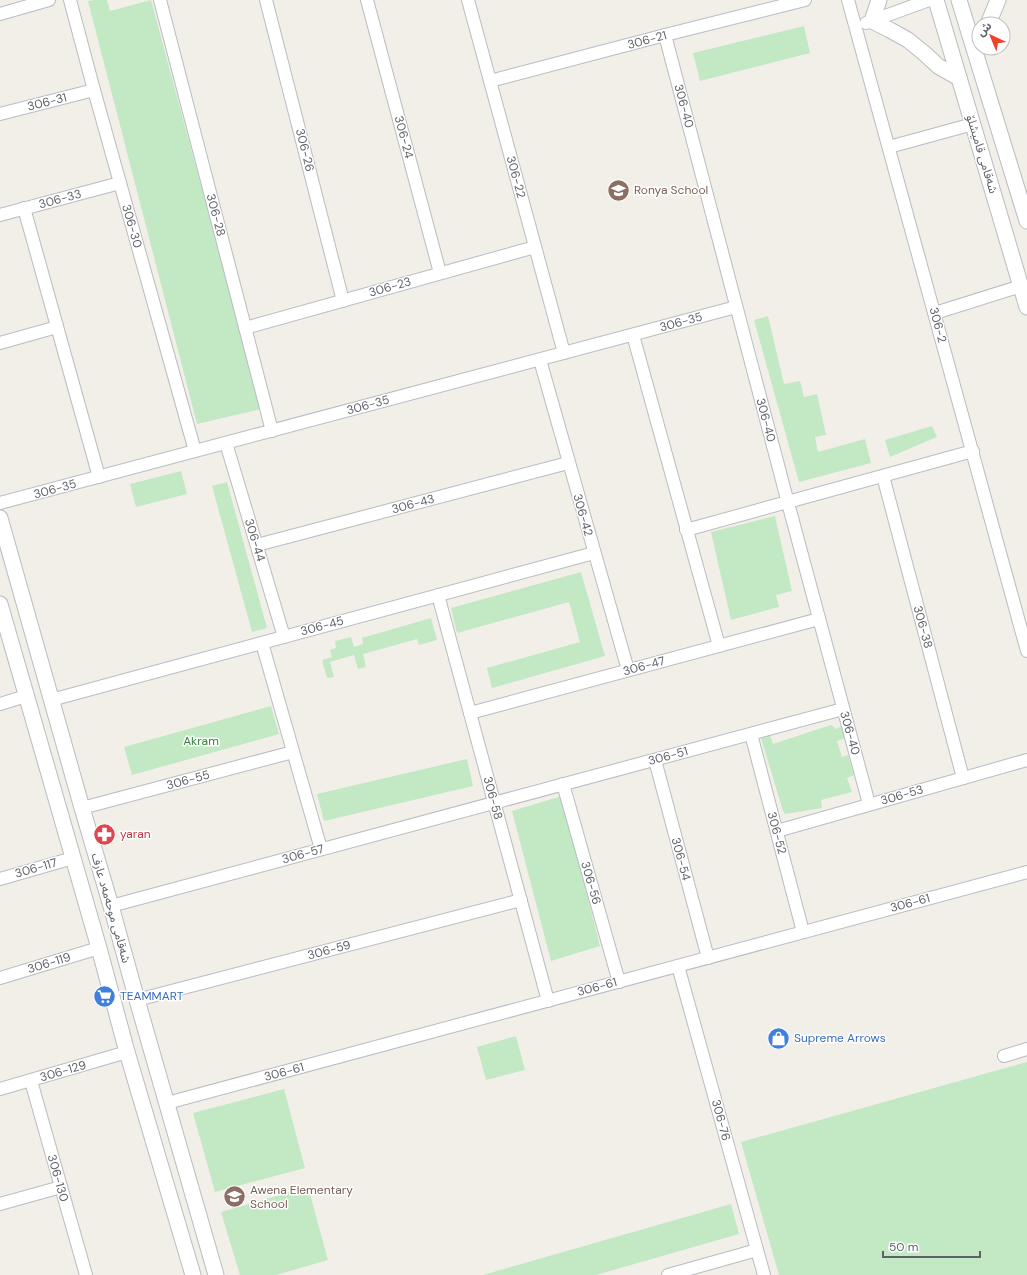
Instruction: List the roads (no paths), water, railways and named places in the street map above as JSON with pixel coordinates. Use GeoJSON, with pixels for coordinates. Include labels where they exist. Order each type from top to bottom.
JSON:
{"type":"FeatureCollection","features":[{"type":"Feature","properties":{"kind":"street","name":"306-30"},"geometry":{"type":"LineString","coordinates":[[70,0],[195,451]]}},
{"type":"Feature","properties":{"kind":"street","name":"306-28"},"geometry":{"type":"LineString","coordinates":[[160,0],[272,431]]}},
{"type":"Feature","properties":{"kind":"street","name":"306-26"},"geometry":{"type":"LineString","coordinates":[[266,0],[343,301]]}},
{"type":"Feature","properties":{"kind":"street","name":"306-24"},"geometry":{"type":"LineString","coordinates":[[367,0],[440,274]]}},
{"type":"Feature","properties":{"kind":"street","name":"306-22"},"geometry":{"type":"LineString","coordinates":[[468,0],[564,353]]}},
{"type":"Feature","properties":{"kind":"street","name":"306-21"},"geometry":{"type":"LineString","coordinates":[[490,81],[805,0]]}},
{"type":"Feature","properties":{"kind":"street","name":"306-2"},"geometry":{"type":"LineString","coordinates":[[848,0],[1027,651]]}},
{"type":"Feature","properties":{"kind":"street"},"geometry":{"type":"LineString","coordinates":[[872,21],[879,0]]}},
{"type":"Feature","properties":{"kind":"street"},"geometry":{"type":"LineString","coordinates":[[856,27],[929,0]]}},
{"type":"Feature","properties":{"kind":"street","name":"شەقامی قامیشلۆ"},"geometry":{"type":"LineString","coordinates":[[936,0],[1027,308]]}},
{"type":"Feature","properties":{"kind":"street","name":"شەقامی قامیشلۆ"},"geometry":{"type":"LineString","coordinates":[[959,0],[1027,221]]}},
{"type":"Feature","properties":{"kind":"street"},"geometry":{"type":"LineString","coordinates":[[991,16],[998,0]]}},
{"type":"Feature","properties":{"kind":"street"},"geometry":{"type":"LineString","coordinates":[[0,14],[42,1]]}},
{"type":"Feature","properties":{"kind":"street"},"geometry":{"type":"LineString","coordinates":[[872,21],[908,40],[924,52],[938,66],[959,78]]}},
{"type":"Feature","properties":{"kind":"street","name":"306-40"},"geometry":{"type":"LineString","coordinates":[[665,35],[869,804]]}},
{"type":"Feature","properties":{"kind":"street"},"geometry":{"type":"LineString","coordinates":[[980,56],[981,73]]}},
{"type":"Feature","properties":{"kind":"street","name":"306-31"},"geometry":{"type":"LineString","coordinates":[[0,114],[94,90]]}},
{"type":"Feature","properties":{"kind":"street"},"geometry":{"type":"LineString","coordinates":[[889,147],[973,124]]}},
{"type":"Feature","properties":{"kind":"street","name":"306-33"},"geometry":{"type":"LineString","coordinates":[[0,215],[120,183]]}},
{"type":"Feature","properties":{"kind":"street"},"geometry":{"type":"LineString","coordinates":[[24,208],[99,477]]}},
{"type":"Feature","properties":{"kind":"street","name":"306-23"},"geometry":{"type":"LineString","coordinates":[[246,328],[535,247]]}},
{"type":"Feature","properties":{"kind":"street"},"geometry":{"type":"LineString","coordinates":[[935,313],[1021,286]]}},
{"type":"Feature","properties":{"kind":"street","name":"306-35"},"geometry":{"type":"LineString","coordinates":[[0,503],[736,307]]}},
{"type":"Feature","properties":{"kind":"street"},"geometry":{"type":"LineString","coordinates":[[0,343],[57,327]]}},
{"type":"Feature","properties":{"kind":"street"},"geometry":{"type":"LineString","coordinates":[[633,335],[719,646]]}},
{"type":"Feature","properties":{"kind":"street","name":"306-42"},"geometry":{"type":"LineString","coordinates":[[540,360],[628,670]]}},
{"type":"Feature","properties":{"kind":"street","name":"306-44"},"geometry":{"type":"LineString","coordinates":[[226,443],[284,637]]}},
{"type":"Feature","properties":{"kind":"street"},"geometry":{"type":"LineString","coordinates":[[686,530],[973,451]]}},
{"type":"Feature","properties":{"kind":"street","name":"306-43"},"geometry":{"type":"LineString","coordinates":[[257,545],[568,463]]}},
{"type":"Feature","properties":{"kind":"street","name":"306-38"},"geometry":{"type":"LineString","coordinates":[[883,476],[963,778]]}},
{"type":"Feature","properties":{"kind":"street","name":"شەقامی موحەمەد عارف"},"geometry":{"type":"LineString","coordinates":[[0,518],[216,1275]]}},
{"type":"Feature","properties":{"kind":"street","name":"306-45"},"geometry":{"type":"LineString","coordinates":[[51,700],[594,553]]}},
{"type":"Feature","properties":{"kind":"street","name":"306-58"},"geometry":{"type":"LineString","coordinates":[[438,596],[548,1001]]}},
{"type":"Feature","properties":{"kind":"street","name":"شەقامی موحەمەد عارف"},"geometry":{"type":"LineString","coordinates":[[0,604],[99,948],[127,1052],[193,1275]]}},
{"type":"Feature","properties":{"kind":"street","name":"306-47"},"geometry":{"type":"LineString","coordinates":[[470,713],[819,619]]}},
{"type":"Feature","properties":{"kind":"street"},"geometry":{"type":"LineString","coordinates":[[262,643],[321,849]]}},
{"type":"Feature","properties":{"kind":"street"},"geometry":{"type":"LineString","coordinates":[[0,704],[26,696]]}},
{"type":"Feature","properties":{"kind":"street","name":"306-51"},"geometry":{"type":"LineString","coordinates":[[494,803],[843,709]]}},
{"type":"Feature","properties":{"kind":"street","name":"306-52"},"geometry":{"type":"LineString","coordinates":[[751,734],[803,932]]}},
{"type":"Feature","properties":{"kind":"street","name":"306-55"},"geometry":{"type":"LineString","coordinates":[[80,802],[293,752]]}},
{"type":"Feature","properties":{"kind":"street","name":"306-54"},"geometry":{"type":"LineString","coordinates":[[654,760],[708,958]]}},
{"type":"Feature","properties":{"kind":"street","name":"306-53"},"geometry":{"type":"LineString","coordinates":[[777,831],[1027,760]]}},
{"type":"Feature","properties":{"kind":"street","name":"306-56"},"geometry":{"type":"LineString","coordinates":[[563,784],[619,982]]}},
{"type":"Feature","properties":{"kind":"street"},"geometry":{"type":"LineString","coordinates":[[57,802],[80,802]]}},
{"type":"Feature","properties":{"kind":"street","name":"306-57"},"geometry":{"type":"LineString","coordinates":[[111,906],[494,803]]}},
{"type":"Feature","properties":{"kind":"street","name":"306-117"},"geometry":{"type":"LineString","coordinates":[[0,879],[73,858]]}},
{"type":"Feature","properties":{"kind":"street","name":"306-61"},"geometry":{"type":"LineString","coordinates":[[167,1103],[1027,872]]}},
{"type":"Feature","properties":{"kind":"street","name":"306-59"},"geometry":{"type":"LineString","coordinates":[[137,1000],[521,900]]}},
{"type":"Feature","properties":{"kind":"street","name":"306-119"},"geometry":{"type":"LineString","coordinates":[[0,978],[99,948]]}},
{"type":"Feature","properties":{"kind":"street","name":"306-76"},"geometry":{"type":"LineString","coordinates":[[678,966],[764,1275]]}},
{"type":"Feature","properties":{"kind":"street"},"geometry":{"type":"LineString","coordinates":[[1004,1056],[1027,1049]]}},
{"type":"Feature","properties":{"kind":"street","name":"306-129"},"geometry":{"type":"LineString","coordinates":[[0,1090],[127,1052]]}},
{"type":"Feature","properties":{"kind":"street","name":"306-130"},"geometry":{"type":"LineString","coordinates":[[30,1080],[86,1275]]}},
{"type":"Feature","properties":{"kind":"street"},"geometry":{"type":"LineString","coordinates":[[0,1204],[61,1187]]}},
{"type":"Feature","properties":{"kind":"street"},"geometry":{"type":"LineString","coordinates":[[668,1275],[756,1250]]}},
{"type":"Feature","properties":{"kind":"street"},"geometry":{"type":"LineString","coordinates":[[188,1258],[210,1252]]}},
{"type":"Feature","properties":{"kind":"place","name":"Ronya School"},"geometry":{"type":"Point","coordinates":[619,190]}},
{"type":"Feature","properties":{"kind":"place","name":"yaran"},"geometry":{"type":"Point","coordinates":[105,834]}},
{"type":"Feature","properties":{"kind":"place","name":"TEAMMART"},"geometry":{"type":"Point","coordinates":[105,996]}},
{"type":"Feature","properties":{"kind":"place","name":"Supreme Arrows"},"geometry":{"type":"Point","coordinates":[779,1038]}},
{"type":"Feature","properties":{"kind":"place","name":"Awena Elementary School"},"geometry":{"type":"Point","coordinates":[234,1197]}},
{"type":"Feature","properties":{"kind":"park label","name":"Akram"},"geometry":{"type":"Point","coordinates":[201,741]}}]}
